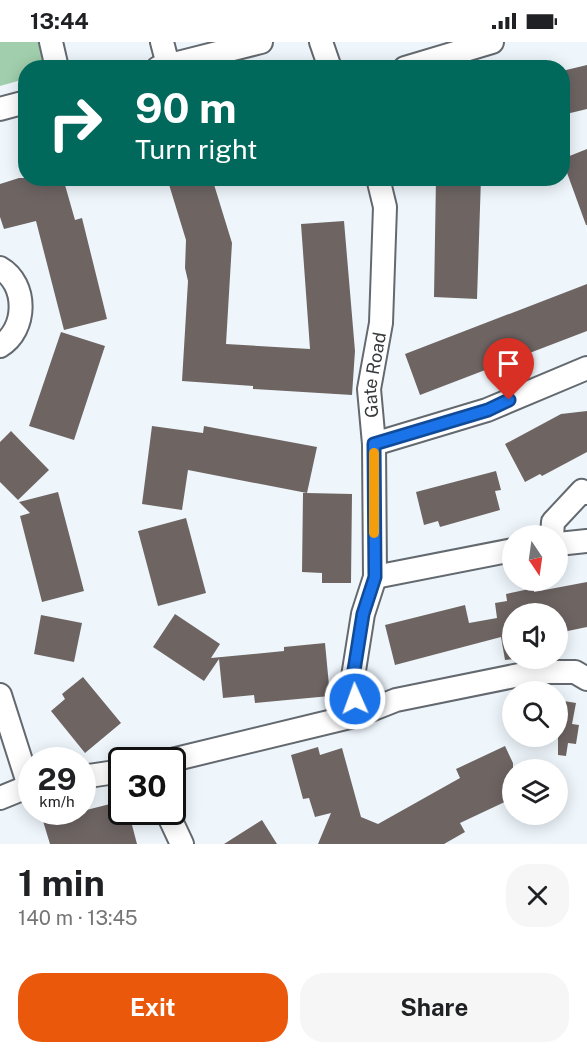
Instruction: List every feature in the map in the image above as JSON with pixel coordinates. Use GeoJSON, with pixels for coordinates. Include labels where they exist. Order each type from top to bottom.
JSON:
{"type":"FeatureCollection","features":[{"type":"Feature","properties":{"kind":"street"},"geometry":{"type":"LineString","coordinates":[[51,42],[55,60]]}},
{"type":"Feature","properties":{"kind":"street"},"geometry":{"type":"LineString","coordinates":[[162,42],[163,60]]}},
{"type":"Feature","properties":{"kind":"street"},"geometry":{"type":"LineString","coordinates":[[188,60],[261,42]]}},
{"type":"Feature","properties":{"kind":"street"},"geometry":{"type":"LineString","coordinates":[[321,42],[327,60]]}},
{"type":"Feature","properties":{"kind":"street"},"geometry":{"type":"LineString","coordinates":[[432,60],[492,42]]}},
{"type":"Feature","properties":{"kind":"street"},"geometry":{"type":"LineString","coordinates":[[0,110],[18,104]]}},
{"type":"Feature","properties":{"kind":"street","name":"Gate Road"},"geometry":{"type":"LineString","coordinates":[[358,715],[352,683],[363,614],[375,577],[374,444],[369,388],[381,323],[385,207],[380,186]]}},
{"type":"Feature","properties":{"kind":"street"},"geometry":{"type":"LineString","coordinates":[[0,268],[14,280],[21,309],[16,333],[0,346]]}},
{"type":"Feature","properties":{"kind":"street"},"geometry":{"type":"LineString","coordinates":[[374,444],[488,410],[587,368]]}},
{"type":"Feature","properties":{"kind":"street"},"geometry":{"type":"LineString","coordinates":[[553,525],[582,491],[587,493]]}},
{"type":"Feature","properties":{"kind":"street"},"geometry":{"type":"LineString","coordinates":[[568,543],[587,542]]}},
{"type":"Feature","properties":{"kind":"street"},"geometry":{"type":"LineString","coordinates":[[375,577],[502,552]]}},
{"type":"Feature","properties":{"kind":"street"},"geometry":{"type":"LineString","coordinates":[[186,757],[358,715],[396,700],[534,672],[575,672],[587,679]]}},
{"type":"Feature","properties":{"kind":"street"},"geometry":{"type":"LineString","coordinates":[[0,695],[18,750]]}},
{"type":"Feature","properties":{"kind":"street"},"geometry":{"type":"LineString","coordinates":[[0,798],[18,791]]}},
{"type":"Feature","properties":{"kind":"street"},"geometry":{"type":"LineString","coordinates":[[173,825],[182,844]]}},
{"type":"Feature","properties":{"kind":"green space"},"geometry":{"type":"Polygon","coordinates":[[[0,42],[38,42],[42,60],[18,60],[18,81],[0,86],[0,42]]]}},
{"type":"Feature","properties":{"kind":"building"},"geometry":{"type":"Polygon","coordinates":[[[587,65],[587,109],[570,113],[570,69],[587,65]]]}},
{"type":"Feature","properties":{"kind":"building"},"geometry":{"type":"Polygon","coordinates":[[[587,149],[587,225],[570,181],[570,156],[587,149]]]}},
{"type":"Feature","properties":{"kind":"building"},"geometry":{"type":"Polygon","coordinates":[[[18,178],[18,186],[65,186],[75,220],[82,218],[107,319],[64,330],[36,221],[4,229],[0,217],[0,184],[18,178]]]}},
{"type":"Feature","properties":{"kind":"building"},"geometry":{"type":"Polygon","coordinates":[[[169,186],[214,186],[232,243],[226,344],[310,349],[301,224],[344,221],[355,351],[352,395],[253,389],[253,386],[182,381],[188,281],[185,268],[186,240],[169,186]]]}},
{"type":"Feature","properties":{"kind":"building"},"geometry":{"type":"Polygon","coordinates":[[[436,186],[481,186],[477,299],[434,297],[436,186]]]}},
{"type":"Feature","properties":{"kind":"building"},"geometry":{"type":"Polygon","coordinates":[[[587,284],[587,331],[420,395],[405,354],[587,284]]]}},
{"type":"Feature","properties":{"kind":"building"},"geometry":{"type":"Polygon","coordinates":[[[61,332],[105,346],[74,440],[29,426],[61,332]]]}},
{"type":"Feature","properties":{"kind":"building"},"geometry":{"type":"Polygon","coordinates":[[[587,411],[587,452],[542,476],[540,474],[525,482],[505,444],[561,414],[587,411]]]}},
{"type":"Feature","properties":{"kind":"building"},"geometry":{"type":"Polygon","coordinates":[[[152,426],[203,433],[204,426],[317,447],[307,493],[188,470],[182,510],[142,504],[152,426]]]}},
{"type":"Feature","properties":{"kind":"building"},"geometry":{"type":"Polygon","coordinates":[[[11,431],[49,470],[18,500],[0,482],[0,442],[11,431]]]}},
{"type":"Feature","properties":{"kind":"building"},"geometry":{"type":"Polygon","coordinates":[[[496,471],[501,490],[495,491],[500,510],[440,527],[438,521],[424,525],[416,492],[496,471]]]}},
{"type":"Feature","properties":{"kind":"building"},"geometry":{"type":"Polygon","coordinates":[[[58,492],[84,591],[42,602],[20,516],[30,513],[19,502],[58,492]]]}},
{"type":"Feature","properties":{"kind":"building"},"geometry":{"type":"Polygon","coordinates":[[[303,493],[352,494],[351,583],[322,583],[322,573],[302,572],[303,493]]]}},
{"type":"Feature","properties":{"kind":"building"},"geometry":{"type":"Polygon","coordinates":[[[186,518],[206,593],[158,606],[138,531],[186,518]]]}},
{"type":"Feature","properties":{"kind":"building"},"geometry":{"type":"Polygon","coordinates":[[[587,582],[587,627],[568,631],[568,603],[502,603],[502,643],[501,637],[395,665],[385,625],[465,605],[469,623],[497,618],[495,603],[507,601],[506,594],[520,591],[568,591],[568,586],[587,582]]]}},
{"type":"Feature","properties":{"kind":"building"},"geometry":{"type":"Polygon","coordinates":[[[175,614],[220,644],[211,658],[284,651],[284,647],[325,643],[330,696],[255,703],[254,695],[223,698],[219,659],[204,681],[153,647],[175,614]]]}},
{"type":"Feature","properties":{"kind":"building"},"geometry":{"type":"Polygon","coordinates":[[[41,615],[82,623],[74,662],[34,654],[41,615]]]}},
{"type":"Feature","properties":{"kind":"building"},"geometry":{"type":"Polygon","coordinates":[[[83,677],[121,723],[92,747],[80,747],[51,711],[65,699],[62,694],[83,677]]]}},
{"type":"Feature","properties":{"kind":"building"},"geometry":{"type":"Polygon","coordinates":[[[568,702],[576,703],[572,724],[579,725],[576,744],[568,743],[568,702]]]}},
{"type":"Feature","properties":{"kind":"building"},"geometry":{"type":"Polygon","coordinates":[[[318,747],[320,755],[342,748],[361,817],[378,824],[460,778],[456,769],[503,747],[505,747],[511,759],[502,759],[502,803],[460,823],[465,832],[444,844],[318,844],[331,813],[315,817],[309,798],[303,799],[291,755],[318,747]]]}},
{"type":"Feature","properties":{"kind":"building"},"geometry":{"type":"Polygon","coordinates":[[[558,747],[567,747],[566,756],[558,755],[558,747]]]}},
{"type":"Feature","properties":{"kind":"building"},"geometry":{"type":"Polygon","coordinates":[[[108,805],[108,825],[132,825],[137,844],[50,844],[44,825],[96,825],[96,808],[108,805]]]}},
{"type":"Feature","properties":{"kind":"building"},"geometry":{"type":"Polygon","coordinates":[[[262,820],[277,844],[224,844],[262,820]]]}},
{"type":"Feature","properties":{"kind":"slow traffic"},"geometry":{"type":"LineString","coordinates":[[374,453],[374,533]]}},
{"type":"Feature","properties":{"kind":"route"},"geometry":{"type":"LineString","coordinates":[[355,699],[352,683],[363,614],[375,577],[374,444],[488,410],[509,400]]}}]}
